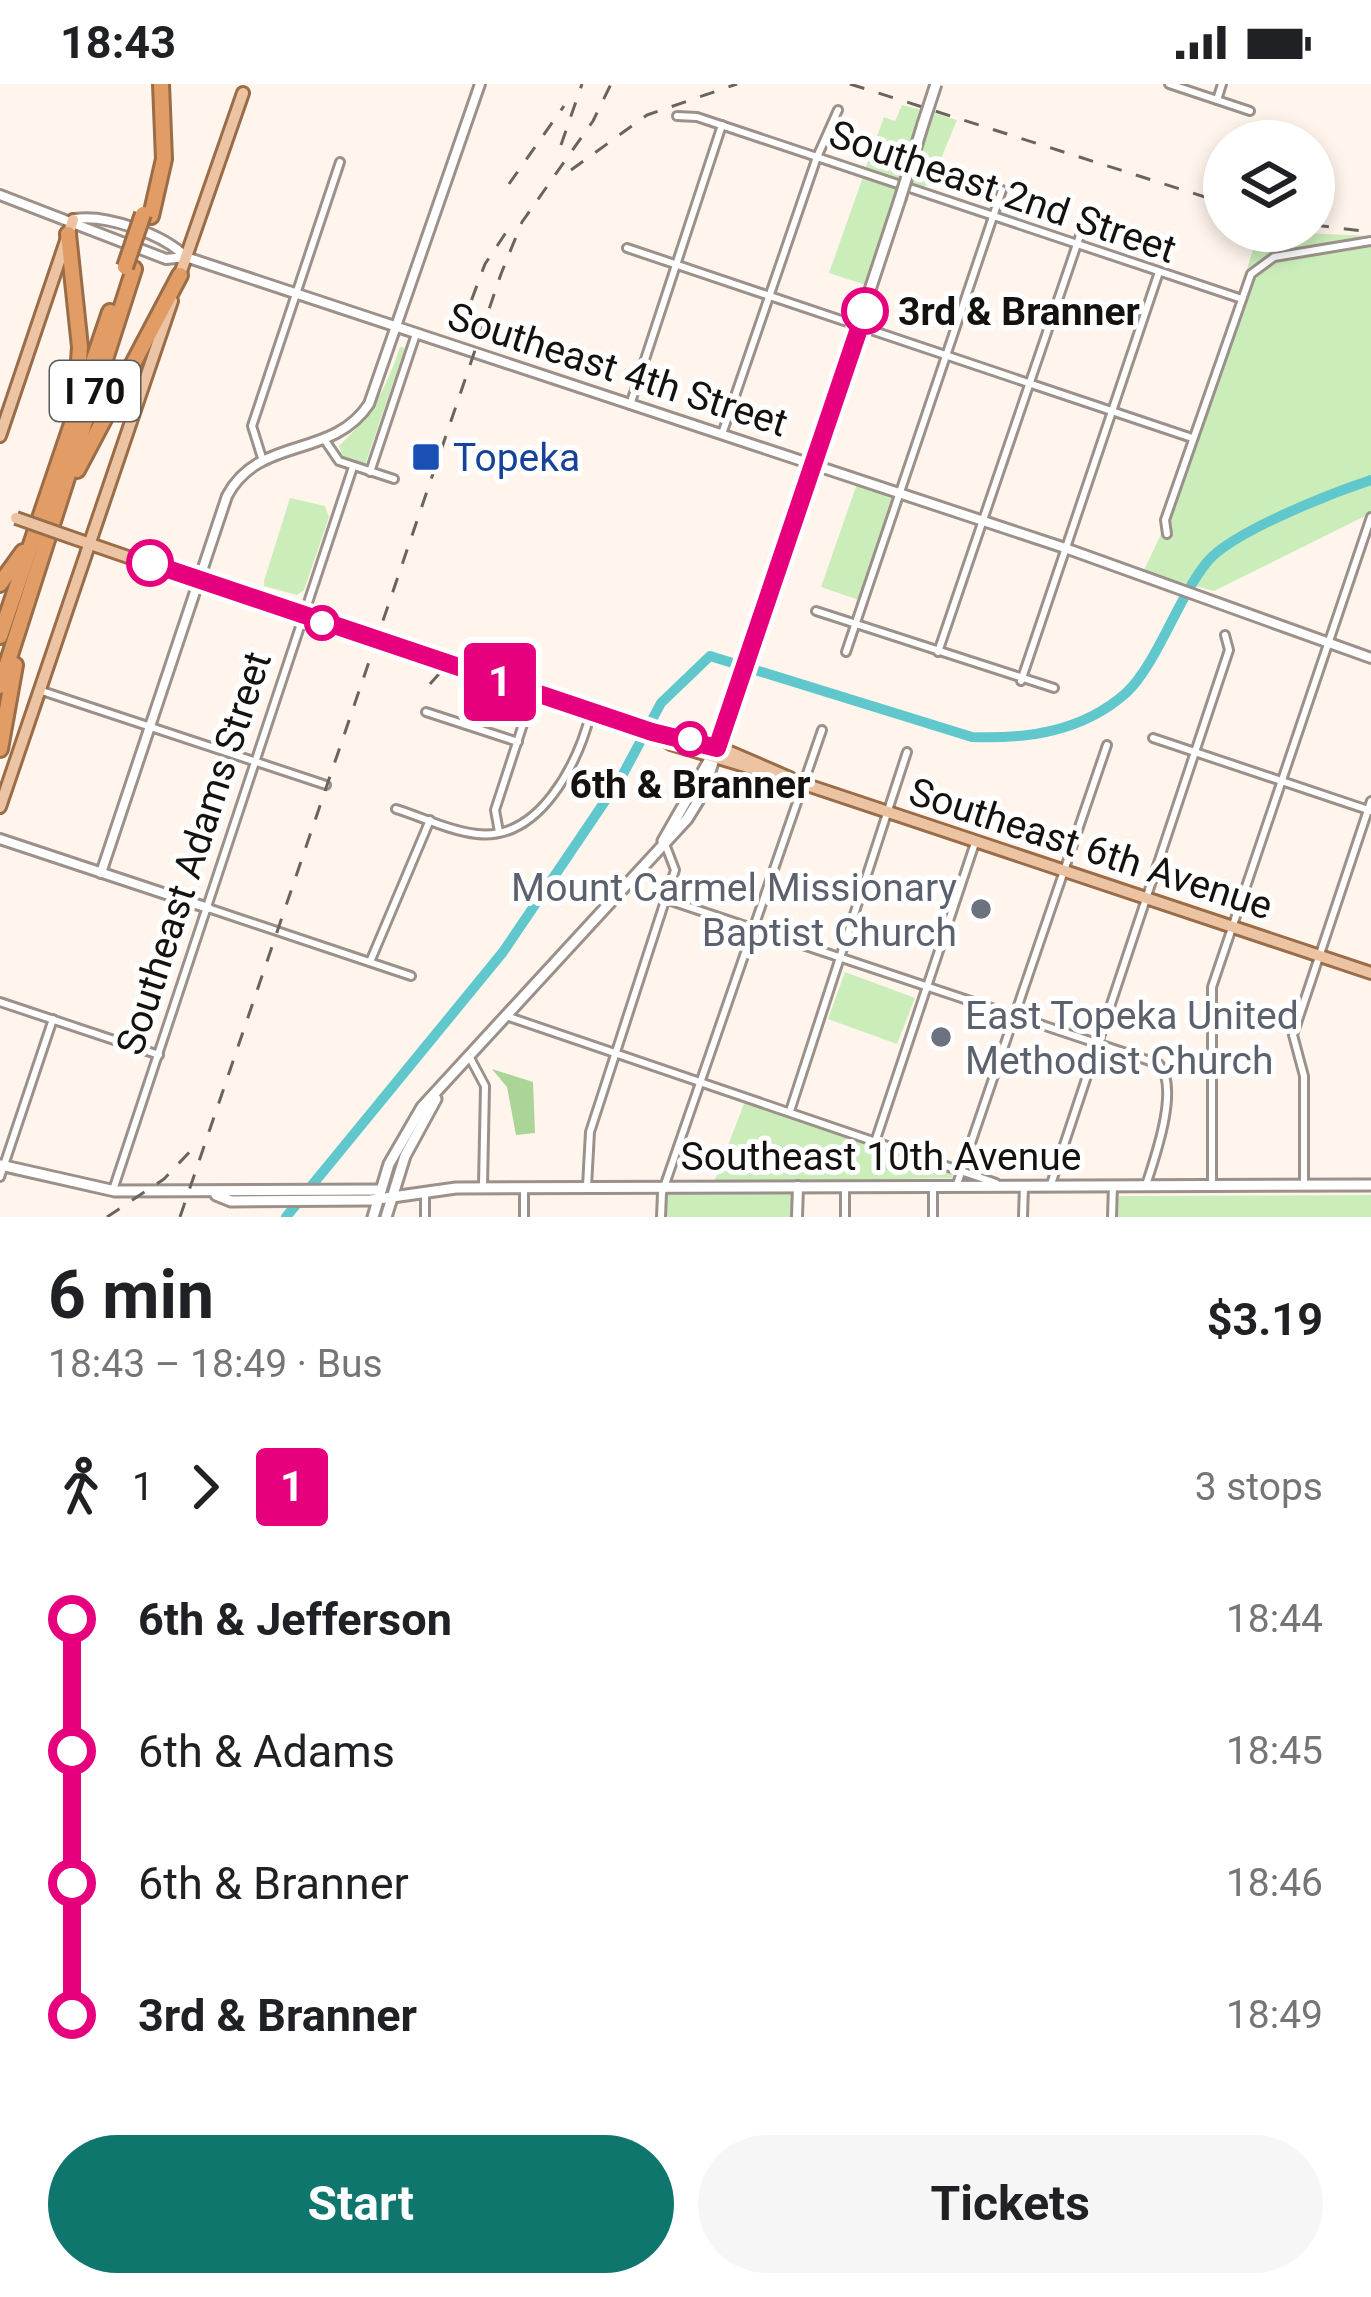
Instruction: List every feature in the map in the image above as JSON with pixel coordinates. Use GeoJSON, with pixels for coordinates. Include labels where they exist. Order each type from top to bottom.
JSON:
{"type":"FeatureCollection","features":[{"type":"Feature","properties":{"kind":"highway","name":"I 70"},"geometry":{"type":"LineString","coordinates":[[0,636],[147,215],[161,116],[157,84]]}},
{"type":"Feature","properties":{"kind":"highway"},"geometry":{"type":"LineString","coordinates":[[70,227],[80,347],[73,418]]}},
{"type":"Feature","properties":{"kind":"highway","name":"I 70"},"geometry":{"type":"LineString","coordinates":[[0,686],[58,513],[129,268]]}},
{"type":"Feature","properties":{"kind":"highway"},"geometry":{"type":"LineString","coordinates":[[58,513],[180,275]]}},
{"type":"Feature","properties":{"kind":"highway"},"geometry":{"type":"LineString","coordinates":[[0,584],[33,537]]}},
{"type":"Feature","properties":{"kind":"highway"},"geometry":{"type":"LineString","coordinates":[[0,749],[29,600]]}},
{"type":"Feature","properties":{"kind":"main road"},"geometry":{"type":"LineString","coordinates":[[373,1217],[404,1134],[663,841],[714,755],[860,327],[936,84]]}},
{"type":"Feature","properties":{"kind":"main road"},"geometry":{"type":"LineString","coordinates":[[0,808],[244,89]]}},
{"type":"Feature","properties":{"kind":"main road"},"geometry":{"type":"LineString","coordinates":[[0,436],[70,227]]}},
{"type":"Feature","properties":{"kind":"main road","name":"Southeast 6th Avenue"},"geometry":{"type":"LineString","coordinates":[[0,513],[1371,973]]}},
{"type":"Feature","properties":{"kind":"main road","name":"Southeast 10th Avenue"},"geometry":{"type":"LineString","coordinates":[[1,1170],[113,1190],[257,1201],[344,1200],[483,1187],[1371,1184]]}},
{"type":"Feature","properties":{"kind":"main road","name":"Southeast 10th Avenue"},"geometry":{"type":"LineString","coordinates":[[216,1195],[267,1189],[352,1189],[384,1194]]}},
{"type":"Feature","properties":{"kind":"main road"},"geometry":{"type":"LineString","coordinates":[[384,1194],[386,1217]]}},
{"type":"Feature","properties":{"kind":"street"},"geometry":{"type":"LineString","coordinates":[[101,873],[233,484],[262,458],[326,442],[357,422],[369,404],[480,84]]}},
{"type":"Feature","properties":{"kind":"street"},"geometry":{"type":"LineString","coordinates":[[1169,84],[1250,111]]}},
{"type":"Feature","properties":{"kind":"street"},"geometry":{"type":"LineString","coordinates":[[1217,100],[1222,84]]}},
{"type":"Feature","properties":{"kind":"street"},"geometry":{"type":"LineString","coordinates":[[721,436],[817,157],[838,110]]}},
{"type":"Feature","properties":{"kind":"street","name":"Southeast 2nd Street"},"geometry":{"type":"LineString","coordinates":[[677,116],[722,125],[1242,299]]}},
{"type":"Feature","properties":{"kind":"street"},"geometry":{"type":"LineString","coordinates":[[630,405],[722,125]]}},
{"type":"Feature","properties":{"kind":"street"},"geometry":{"type":"LineString","coordinates":[[262,458],[252,427],[340,162]]}},
{"type":"Feature","properties":{"kind":"street"},"geometry":{"type":"LineString","coordinates":[[846,652],[1002,190]]}},
{"type":"Feature","properties":{"kind":"street","name":"Southeast 4th Street"},"geometry":{"type":"LineString","coordinates":[[0,195],[70,227],[166,259],[185,257],[982,520],[1371,658]]}},
{"type":"Feature","properties":{"kind":"street"},"geometry":{"type":"LineString","coordinates":[[938,652],[1089,209]]}},
{"type":"Feature","properties":{"kind":"street","name":"Southeast 4th Street"},"geometry":{"type":"LineString","coordinates":[[70,227],[92,217],[174,244],[185,257]]}},
{"type":"Feature","properties":{"kind":"street"},"geometry":{"type":"LineString","coordinates":[[1166,535],[1165,520],[1192,438],[1242,299],[1262,262],[1371,241]]}},
{"type":"Feature","properties":{"kind":"street"},"geometry":{"type":"LineString","coordinates":[[627,248],[1192,438]]}},
{"type":"Feature","properties":{"kind":"street"},"geometry":{"type":"LineString","coordinates":[[1021,681],[1159,272]]}},
{"type":"Feature","properties":{"kind":"street"},"geometry":{"type":"LineString","coordinates":[[370,472],[416,334]]}},
{"type":"Feature","properties":{"kind":"street"},"geometry":{"type":"LineString","coordinates":[[326,442],[334,458],[394,479]]}},
{"type":"Feature","properties":{"kind":"street","name":"Southeast Adams Street"},"geometry":{"type":"LineString","coordinates":[[113,1190],[353,467]]}},
{"type":"Feature","properties":{"kind":"street"},"geometry":{"type":"LineString","coordinates":[[1212,1185],[1212,990],[1371,517]]}},
{"type":"Feature","properties":{"kind":"street"},"geometry":{"type":"LineString","coordinates":[[816,611],[1054,688]]}},
{"type":"Feature","properties":{"kind":"street"},"geometry":{"type":"LineString","coordinates":[[1050,1185],[1229,650],[1225,635]]}},
{"type":"Feature","properties":{"kind":"street"},"geometry":{"type":"LineString","coordinates":[[39,690],[326,785]]}},
{"type":"Feature","properties":{"kind":"street"},"geometry":{"type":"LineString","coordinates":[[500,833],[495,810],[528,709]]}},
{"type":"Feature","properties":{"kind":"street"},"geometry":{"type":"LineString","coordinates":[[426,712],[518,742]]}},
{"type":"Feature","properties":{"kind":"street"},"geometry":{"type":"LineString","coordinates":[[395,809],[471,833],[500,833],[538,812],[580,745],[591,712]]}},
{"type":"Feature","properties":{"kind":"street"},"geometry":{"type":"LineString","coordinates":[[661,1217],[666,1186],[754,929],[798,781],[822,730]]}},
{"type":"Feature","properties":{"kind":"street"},"geometry":{"type":"LineString","coordinates":[[1153,737],[1370,807],[1292,1035],[1304,1076],[1304,1185]]}},
{"type":"Feature","properties":{"kind":"street"},"geometry":{"type":"LineString","coordinates":[[957,1186],[1107,745]]}},
{"type":"Feature","properties":{"kind":"street"},"geometry":{"type":"LineString","coordinates":[[790,1112],[908,752]]}},
{"type":"Feature","properties":{"kind":"street"},"geometry":{"type":"LineString","coordinates":[[370,962],[430,820]]}},
{"type":"Feature","properties":{"kind":"street"},"geometry":{"type":"LineString","coordinates":[[0,839],[411,976]]}},
{"type":"Feature","properties":{"kind":"street"},"geometry":{"type":"LineString","coordinates":[[875,1140],[976,840]]}},
{"type":"Feature","properties":{"kind":"street"},"geometry":{"type":"LineString","coordinates":[[587,1187],[590,1132],[675,870],[663,841]]}},
{"type":"Feature","properties":{"kind":"street"},"geometry":{"type":"LineString","coordinates":[[664,899],[1159,1064],[1166,1075],[1164,1125],[1146,1185]]}},
{"type":"Feature","properties":{"kind":"street"},"geometry":{"type":"LineString","coordinates":[[0,1002],[159,1055]]}},
{"type":"Feature","properties":{"kind":"street"},"geometry":{"type":"LineString","coordinates":[[506,1016],[1001,1186]]}},
{"type":"Feature","properties":{"kind":"street"},"geometry":{"type":"LineString","coordinates":[[1,1170],[52,1019]]}},
{"type":"Feature","properties":{"kind":"street"},"geometry":{"type":"LineString","coordinates":[[470,1056],[484,1079],[483,1187]]}},
{"type":"Feature","properties":{"kind":"street"},"geometry":{"type":"LineString","coordinates":[[1023,1217],[1024,1185]]}},
{"type":"Feature","properties":{"kind":"street"},"geometry":{"type":"LineString","coordinates":[[1112,1217],[1113,1185]]}},
{"type":"Feature","properties":{"kind":"street"},"geometry":{"type":"LineString","coordinates":[[797,1217],[798,1186]]}},
{"type":"Feature","properties":{"kind":"street"},"geometry":{"type":"LineString","coordinates":[[845,1186],[845,1217]]}},
{"type":"Feature","properties":{"kind":"street"},"geometry":{"type":"LineString","coordinates":[[933,1186],[933,1217]]}},
{"type":"Feature","properties":{"kind":"street"},"geometry":{"type":"LineString","coordinates":[[524,1187],[524,1217]]}},
{"type":"Feature","properties":{"kind":"street"},"geometry":{"type":"LineString","coordinates":[[425,1191],[425,1217]]}},
{"type":"Feature","properties":{"kind":"green space"},"geometry":{"type":"Polygon","coordinates":[[[902,105],[922,110],[899,180],[865,170],[884,117],[895,121],[902,105]]]}},
{"type":"Feature","properties":{"kind":"green space"},"geometry":{"type":"Polygon","coordinates":[[[934,113],[957,120],[931,183],[921,188],[911,184],[934,113]]]}},
{"type":"Feature","properties":{"kind":"green space"},"geometry":{"type":"Polygon","coordinates":[[[863,177],[897,189],[869,286],[829,273],[863,177]]]}},
{"type":"Feature","properties":{"kind":"green space"},"geometry":{"type":"Polygon","coordinates":[[[1335,234],[1371,236],[1371,513],[1214,591],[1143,572],[1165,526],[1252,252],[1335,252],[1335,234]]]}},
{"type":"Feature","properties":{"kind":"green space"},"geometry":{"type":"Polygon","coordinates":[[[400,347],[405,348],[365,465],[343,457],[339,446],[376,402],[400,347]]]}},
{"type":"Feature","properties":{"kind":"green space"},"geometry":{"type":"Polygon","coordinates":[[[857,484],[894,498],[859,600],[821,587],[857,484]]]}},
{"type":"Feature","properties":{"kind":"green space"},"geometry":{"type":"Polygon","coordinates":[[[290,498],[325,506],[329,517],[304,590],[297,595],[264,586],[290,498]]]}},
{"type":"Feature","properties":{"kind":"green space"},"geometry":{"type":"Polygon","coordinates":[[[845,972],[915,998],[897,1044],[828,1019],[845,972]]]}},
{"type":"Feature","properties":{"kind":"green space"},"geometry":{"type":"Polygon","coordinates":[[[492,1069],[533,1082],[535,1133],[516,1135],[507,1087],[492,1069]]]}},
{"type":"Feature","properties":{"kind":"green space"},"geometry":{"type":"Polygon","coordinates":[[[745,1101],[951,1171],[953,1178],[714,1182],[745,1101]]]}},
{"type":"Feature","properties":{"kind":"green space"},"geometry":{"type":"Polygon","coordinates":[[[792,1191],[794,1217],[664,1217],[667,1192],[792,1191]]]}},
{"type":"Feature","properties":{"kind":"green space"},"geometry":{"type":"Polygon","coordinates":[[[1371,1195],[1371,1217],[1118,1217],[1119,1196],[1371,1195]]]}},
{"type":"Feature","properties":{"kind":"waterway"},"geometry":{"type":"LineString","coordinates":[[286,1217],[503,952],[622,776],[661,703],[710,656],[972,737],[1013,736],[1072,725],[1109,706],[1137,681],[1197,575],[1221,549],[1285,514],[1371,480]]}},
{"type":"Feature","properties":{"kind":"railway"},"geometry":{"type":"LineString","coordinates":[[561,145],[582,84]]}},
{"type":"Feature","properties":{"kind":"railway"},"geometry":{"type":"LineString","coordinates":[[180,1217],[501,274],[522,222],[593,121],[611,84]]}},
{"type":"Feature","properties":{"kind":"railway"},"geometry":{"type":"LineString","coordinates":[[571,170],[647,115],[737,84]]}},
{"type":"Feature","properties":{"kind":"railway"},"geometry":{"type":"LineString","coordinates":[[850,84],[1203,196]]}},
{"type":"Feature","properties":{"kind":"railway"},"geometry":{"type":"LineString","coordinates":[[509,184],[564,106]]}},
{"type":"Feature","properties":{"kind":"railway"},"geometry":{"type":"LineString","coordinates":[[1335,228],[1371,232]]}},
{"type":"Feature","properties":{"kind":"railway"},"geometry":{"type":"LineString","coordinates":[[461,328],[485,264],[507,231]]}},
{"type":"Feature","properties":{"kind":"railway"},"geometry":{"type":"LineString","coordinates":[[430,684],[457,654]]}},
{"type":"Feature","properties":{"kind":"railway"},"geometry":{"type":"LineString","coordinates":[[107,1217],[164,1179],[199,1142]]}},
{"type":"Feature","properties":{"kind":"bus line","name":"1"},"geometry":{"type":"LineString","coordinates":[[150,563],[652,732],[717,748],[865,311]]}},
{"type":"Feature","properties":{"kind":"place","name":"3rd & Branner"},"geometry":{"type":"Point","coordinates":[865,311]}},
{"type":"Feature","properties":{"kind":"place","name":"Topeka"},"geometry":{"type":"Point","coordinates":[426,457]}},
{"type":"Feature","properties":{"kind":"place","name":"6th & Branner"},"geometry":{"type":"Point","coordinates":[690,739]}},
{"type":"Feature","properties":{"kind":"place","name":"Mount Carmel Missionary Baptist Church"},"geometry":{"type":"Point","coordinates":[981,909]}},
{"type":"Feature","properties":{"kind":"place","name":"East Topeka United Methodist Church"},"geometry":{"type":"Point","coordinates":[941,1037]}}]}
